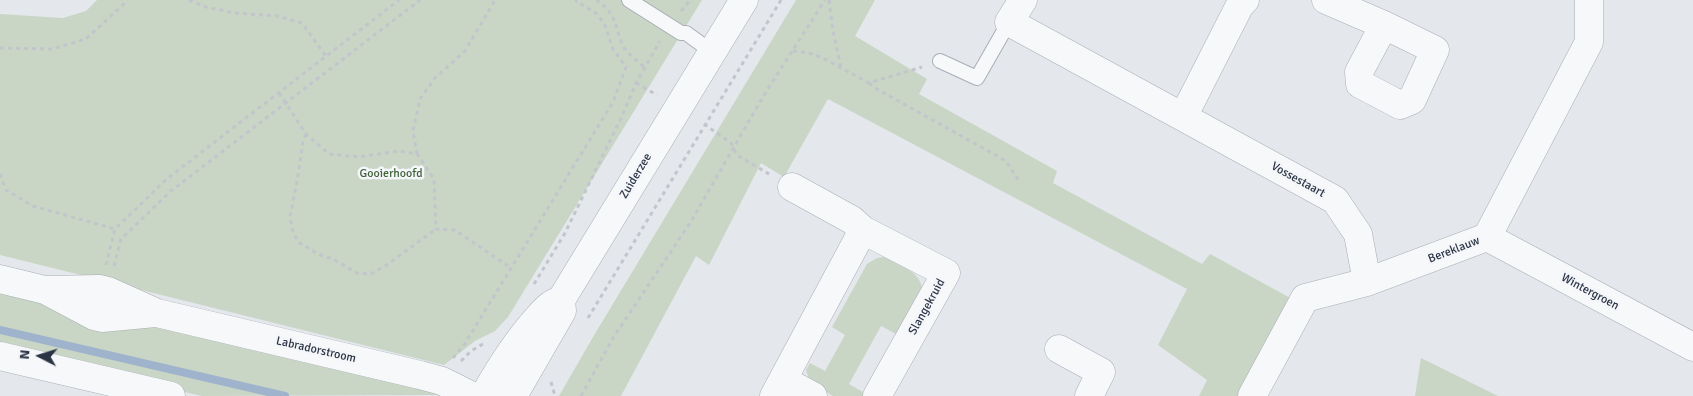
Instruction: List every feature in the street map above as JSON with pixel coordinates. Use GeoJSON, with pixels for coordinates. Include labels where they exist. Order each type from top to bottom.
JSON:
{"type":"FeatureCollection","features":[{"type":"Feature","properties":{"kind":"street","name":"Zuiderzee"},"geometry":{"type":"LineString","coordinates":[[484,396],[502,364],[523,334],[550,304],[560,300],[744,0]]}},
{"type":"Feature","properties":{"kind":"street"},"geometry":{"type":"LineString","coordinates":[[1183,116],[1240,5],[1246,0]]}},
{"type":"Feature","properties":{"kind":"street"},"geometry":{"type":"LineString","coordinates":[[1326,0],[1384,25]]}},
{"type":"Feature","properties":{"kind":"street","name":"Bereklauw"},"geometry":{"type":"LineString","coordinates":[[1252,396],[1305,298],[1367,282],[1487,237],[1589,42],[1590,0]]}},
{"type":"Feature","properties":{"kind":"street","name":"Vossestaart"},"geometry":{"type":"LineString","coordinates":[[1016,11],[1183,116],[1335,200],[1358,234],[1367,282]]}},
{"type":"Feature","properties":{"kind":"street","name":"Slangekruid"},"geometry":{"type":"LineString","coordinates":[[792,187],[852,220],[863,230],[946,273],[878,396]]}},
{"type":"Feature","properties":{"kind":"street"},"geometry":{"type":"LineString","coordinates":[[813,396],[778,388],[863,230]]}},
{"type":"Feature","properties":{"kind":"street","name":"Wintergroen"},"geometry":{"type":"LineString","coordinates":[[1487,237],[1693,347]]}},
{"type":"Feature","properties":{"kind":"street","name":"Labradorstroom"},"geometry":{"type":"LineString","coordinates":[[0,279],[45,290],[104,290],[157,313],[434,378],[472,396]]}},
{"type":"Feature","properties":{"kind":"street","name":"Labradorstroom"},"geometry":{"type":"LineString","coordinates":[[45,290],[94,316],[102,318],[157,313]]}},
{"type":"Feature","properties":{"kind":"street","name":"Zuiderzee"},"geometry":{"type":"LineString","coordinates":[[513,396],[562,311],[560,300]]}},
{"type":"Feature","properties":{"kind":"street"},"geometry":{"type":"LineString","coordinates":[[1059,349],[1102,372],[1089,396]]}},
{"type":"Feature","properties":{"kind":"street"},"geometry":{"type":"LineString","coordinates":[[0,356],[171,396]]}},
{"type":"Feature","properties":{"kind":"lane"},"geometry":{"type":"LineString","coordinates":[[629,0],[670,26],[686,33],[712,52]]}},
{"type":"Feature","properties":{"kind":"lane","name":"Vossestaart"},"geometry":{"type":"LineString","coordinates":[[940,61],[977,78],[1016,11]]}},
{"type":"Feature","properties":{"kind":"path"},"geometry":{"type":"LineString","coordinates":[[0,48],[52,49],[86,39],[128,0]]}},
{"type":"Feature","properties":{"kind":"path"},"geometry":{"type":"LineString","coordinates":[[189,0],[206,7],[235,13],[277,16],[302,23],[326,56]]}},
{"type":"Feature","properties":{"kind":"path"},"geometry":{"type":"LineString","coordinates":[[104,290],[116,229],[168,178],[399,0]]}},
{"type":"Feature","properties":{"kind":"path"},"geometry":{"type":"LineString","coordinates":[[104,290],[121,239],[171,191],[420,0]]}},
{"type":"Feature","properties":{"kind":"path"},"geometry":{"type":"LineString","coordinates":[[436,229],[434,180],[417,154],[413,131],[420,99],[434,78],[465,51],[495,0]]}},
{"type":"Feature","properties":{"kind":"path"},"geometry":{"type":"LineString","coordinates":[[434,378],[464,345],[614,102],[626,67],[613,49],[605,25],[597,14],[575,0]]}},
{"type":"Feature","properties":{"kind":"path"},"geometry":{"type":"LineString","coordinates":[[596,0],[601,3],[615,20],[623,46],[644,68]]}},
{"type":"Feature","properties":{"kind":"path"},"geometry":{"type":"LineString","coordinates":[[532,288],[565,233],[644,68],[670,26],[690,0]]}},
{"type":"Feature","properties":{"kind":"path"},"geometry":{"type":"LineString","coordinates":[[585,323],[781,0]]}},
{"type":"Feature","properties":{"kind":"path"},"geometry":{"type":"LineString","coordinates":[[580,396],[613,338],[690,223],[764,94],[825,0]]}},
{"type":"Feature","properties":{"kind":"path"},"geometry":{"type":"LineString","coordinates":[[829,0],[841,68]]}},
{"type":"Feature","properties":{"kind":"path"},"geometry":{"type":"LineString","coordinates":[[793,51],[815,54],[1006,161],[1019,181]]}},
{"type":"Feature","properties":{"kind":"path"},"geometry":{"type":"LineString","coordinates":[[869,83],[940,61]]}},
{"type":"Feature","properties":{"kind":"path"},"geometry":{"type":"LineString","coordinates":[[636,83],[658,95]]}},
{"type":"Feature","properties":{"kind":"path"},"geometry":{"type":"LineString","coordinates":[[279,93],[306,134],[330,154],[359,157],[398,151],[417,154]]}},
{"type":"Feature","properties":{"kind":"path"},"geometry":{"type":"LineString","coordinates":[[705,125],[731,143],[737,155],[792,187]]}},
{"type":"Feature","properties":{"kind":"path"},"geometry":{"type":"LineString","coordinates":[[306,134],[303,141],[290,217],[292,229],[298,242],[357,273],[371,274],[436,229],[455,230],[511,268]]}},
{"type":"Feature","properties":{"kind":"path"},"geometry":{"type":"LineString","coordinates":[[0,174],[6,190],[33,206],[116,229]]}},
{"type":"Feature","properties":{"kind":"path"},"geometry":{"type":"LineString","coordinates":[[459,364],[464,356],[491,341]]}},
{"type":"Feature","properties":{"kind":"path"},"geometry":{"type":"LineString","coordinates":[[546,389],[550,381],[555,396]]}},
{"type":"Feature","properties":{"kind":"green space","name":"Gooierhoofd"},"geometry":{"type":"Polygon","coordinates":[[[97,0],[702,0],[508,317],[495,331],[475,341],[444,365],[0,255],[0,14],[63,18],[86,11],[97,0]]]}},
{"type":"Feature","properties":{"kind":"green space"},"geometry":{"type":"Polygon","coordinates":[[[796,0],[875,0],[855,36],[927,79],[919,94],[1057,171],[1053,183],[1202,264],[1210,254],[1294,300],[1240,396],[1199,396],[1207,380],[1158,345],[1187,289],[828,99],[784,177],[761,163],[709,265],[696,256],[621,396],[559,396],[796,0]]]}},
{"type":"Feature","properties":{"kind":"green space"},"geometry":{"type":"Polygon","coordinates":[[[884,257],[912,272],[920,281],[922,287],[898,335],[881,326],[849,384],[866,394],[865,396],[833,396],[810,382],[806,370],[810,363],[825,371],[845,335],[832,327],[867,264],[877,258],[884,257]]]}},
{"type":"Feature","properties":{"kind":"green space"},"geometry":{"type":"Polygon","coordinates":[[[0,289],[153,323],[431,390],[438,395],[202,396],[0,350],[0,289]]]}},
{"type":"Feature","properties":{"kind":"green space"},"geometry":{"type":"Polygon","coordinates":[[[1421,358],[1498,396],[1415,396],[1421,358]]]}},
{"type":"Feature","properties":{"kind":"waterway"},"geometry":{"type":"LineString","coordinates":[[0,330],[285,396]]}}]}
